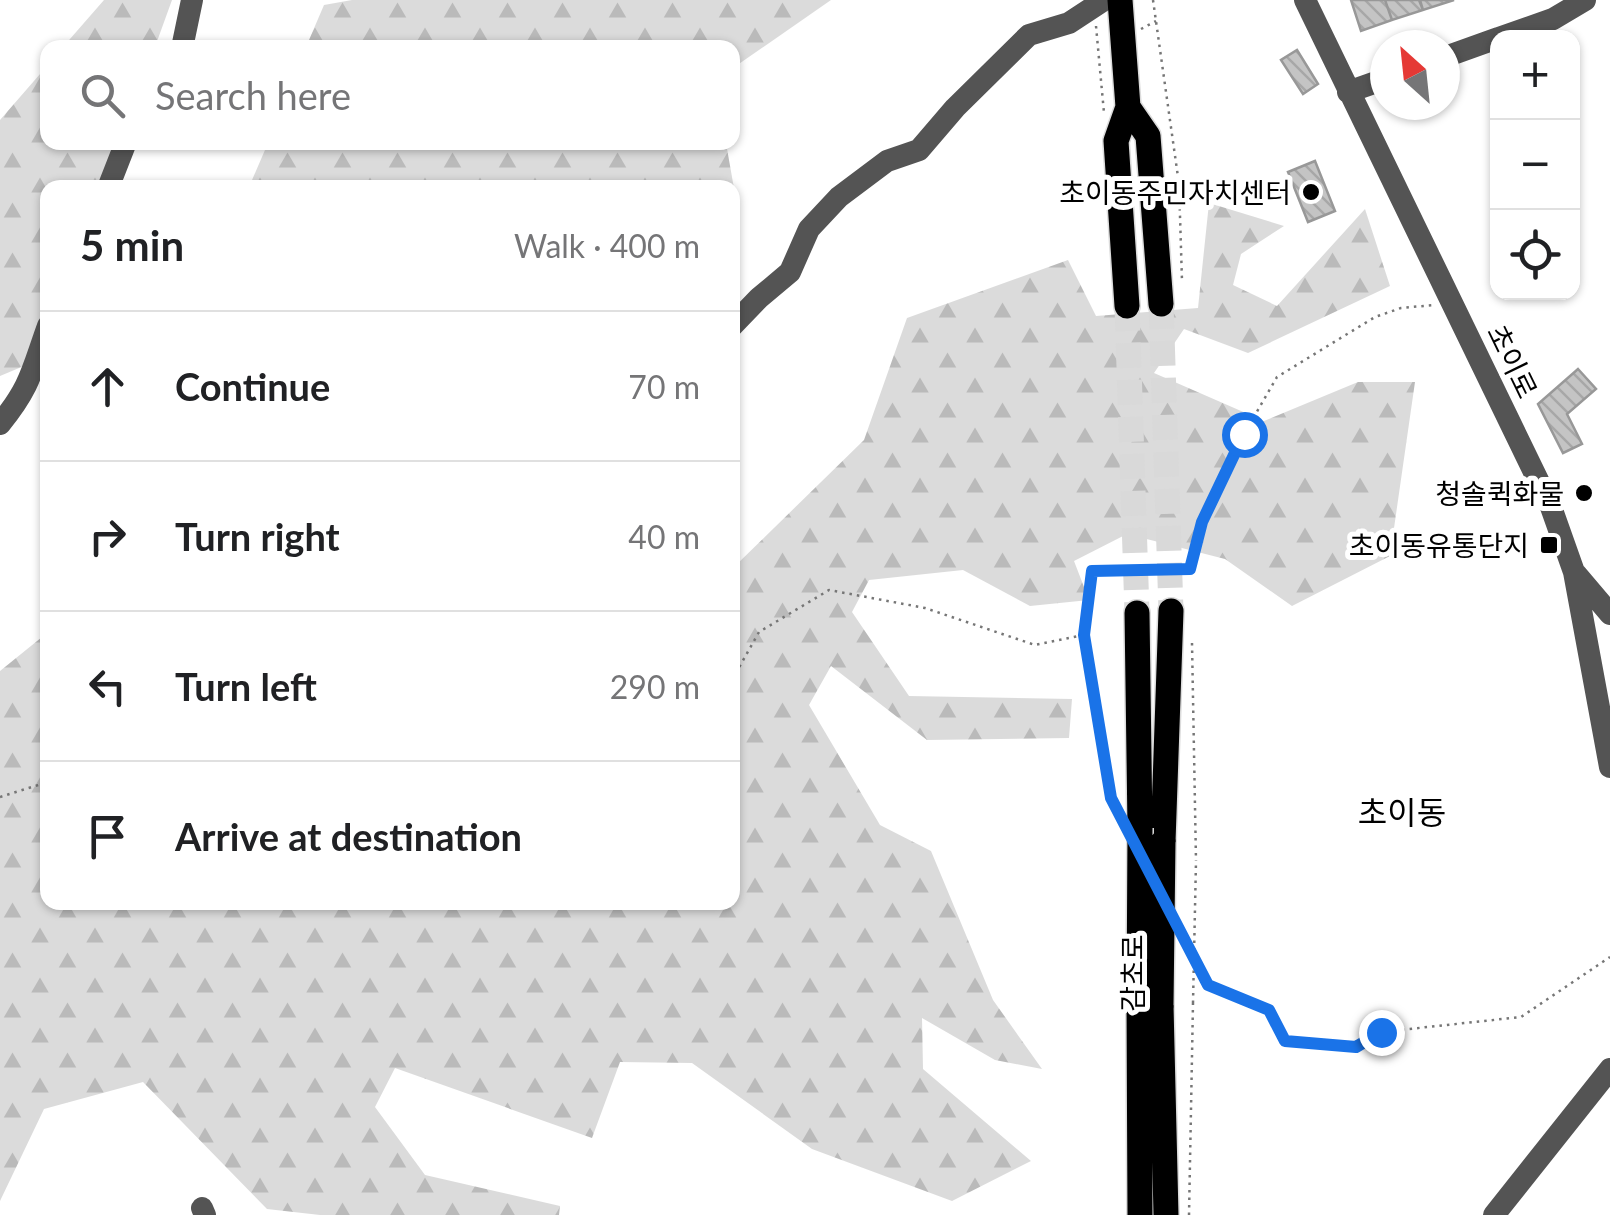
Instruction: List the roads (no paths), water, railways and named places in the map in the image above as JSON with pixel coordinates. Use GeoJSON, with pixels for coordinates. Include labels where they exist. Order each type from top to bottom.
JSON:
{"type":"FeatureCollection","features":[{"type":"Feature","properties":{"kind":"main road"},"geometry":{"type":"LineString","coordinates":[[1120,0],[1128,107],[1116,141],[1128,306]]}},
{"type":"Feature","properties":{"kind":"main road"},"geometry":{"type":"LineString","coordinates":[[1128,107],[1148,136],[1160,304]]}},
{"type":"Feature","properties":{"kind":"main road","name":"감초로"},"geometry":{"type":"LineString","coordinates":[[1140,1215],[1163,842],[1171,611]]}},
{"type":"Feature","properties":{"kind":"main road","name":"감초로"},"geometry":{"type":"LineString","coordinates":[[1137,612],[1130,821],[1150,1005],[1166,1215]]}},
{"type":"Feature","properties":{"kind":"street"},"geometry":{"type":"LineString","coordinates":[[184,40],[192,0]]}},
{"type":"Feature","properties":{"kind":"street"},"geometry":{"type":"LineString","coordinates":[[740,318],[790,272],[808,229],[839,197],[887,161],[919,150],[955,108],[1030,35],[1069,23],[1104,0]]}},
{"type":"Feature","properties":{"kind":"street","name":"초이로"},"geometry":{"type":"LineString","coordinates":[[1305,0],[1551,507],[1574,572],[1610,767]]}},
{"type":"Feature","properties":{"kind":"street"},"geometry":{"type":"LineString","coordinates":[[1521,30],[1553,19],[1585,0]]}},
{"type":"Feature","properties":{"kind":"street"},"geometry":{"type":"LineString","coordinates":[[1460,51],[1490,41]]}},
{"type":"Feature","properties":{"kind":"street"},"geometry":{"type":"LineString","coordinates":[[1348,92],[1370,84]]}},
{"type":"Feature","properties":{"kind":"street"},"geometry":{"type":"LineString","coordinates":[[111,180],[123,150]]}},
{"type":"Feature","properties":{"kind":"street"},"geometry":{"type":"LineString","coordinates":[[0,424],[20,401],[40,352]]}},
{"type":"Feature","properties":{"kind":"street"},"geometry":{"type":"LineString","coordinates":[[1574,572],[1609,612]]}},
{"type":"Feature","properties":{"kind":"street"},"geometry":{"type":"LineString","coordinates":[[1494,1215],[1610,1069]]}},
{"type":"Feature","properties":{"kind":"tunnel"},"geometry":{"type":"LineString","coordinates":[[1161,304],[1171,611]]}},
{"type":"Feature","properties":{"kind":"tunnel"},"geometry":{"type":"LineString","coordinates":[[1127,306],[1137,613]]}},
{"type":"Feature","properties":{"kind":"place","name":"초이동주민자치센터"},"geometry":{"type":"Point","coordinates":[1311,192]}},
{"type":"Feature","properties":{"kind":"place","name":"청솔퀵화물"},"geometry":{"type":"Point","coordinates":[1584,493]}},
{"type":"Feature","properties":{"kind":"place","name":"초이동유통단지"},"geometry":{"type":"Point","coordinates":[1549,545]}},
{"type":"Feature","properties":{"kind":"district","name":"초이동"},"geometry":{"type":"Point","coordinates":[1402,811]}}]}
